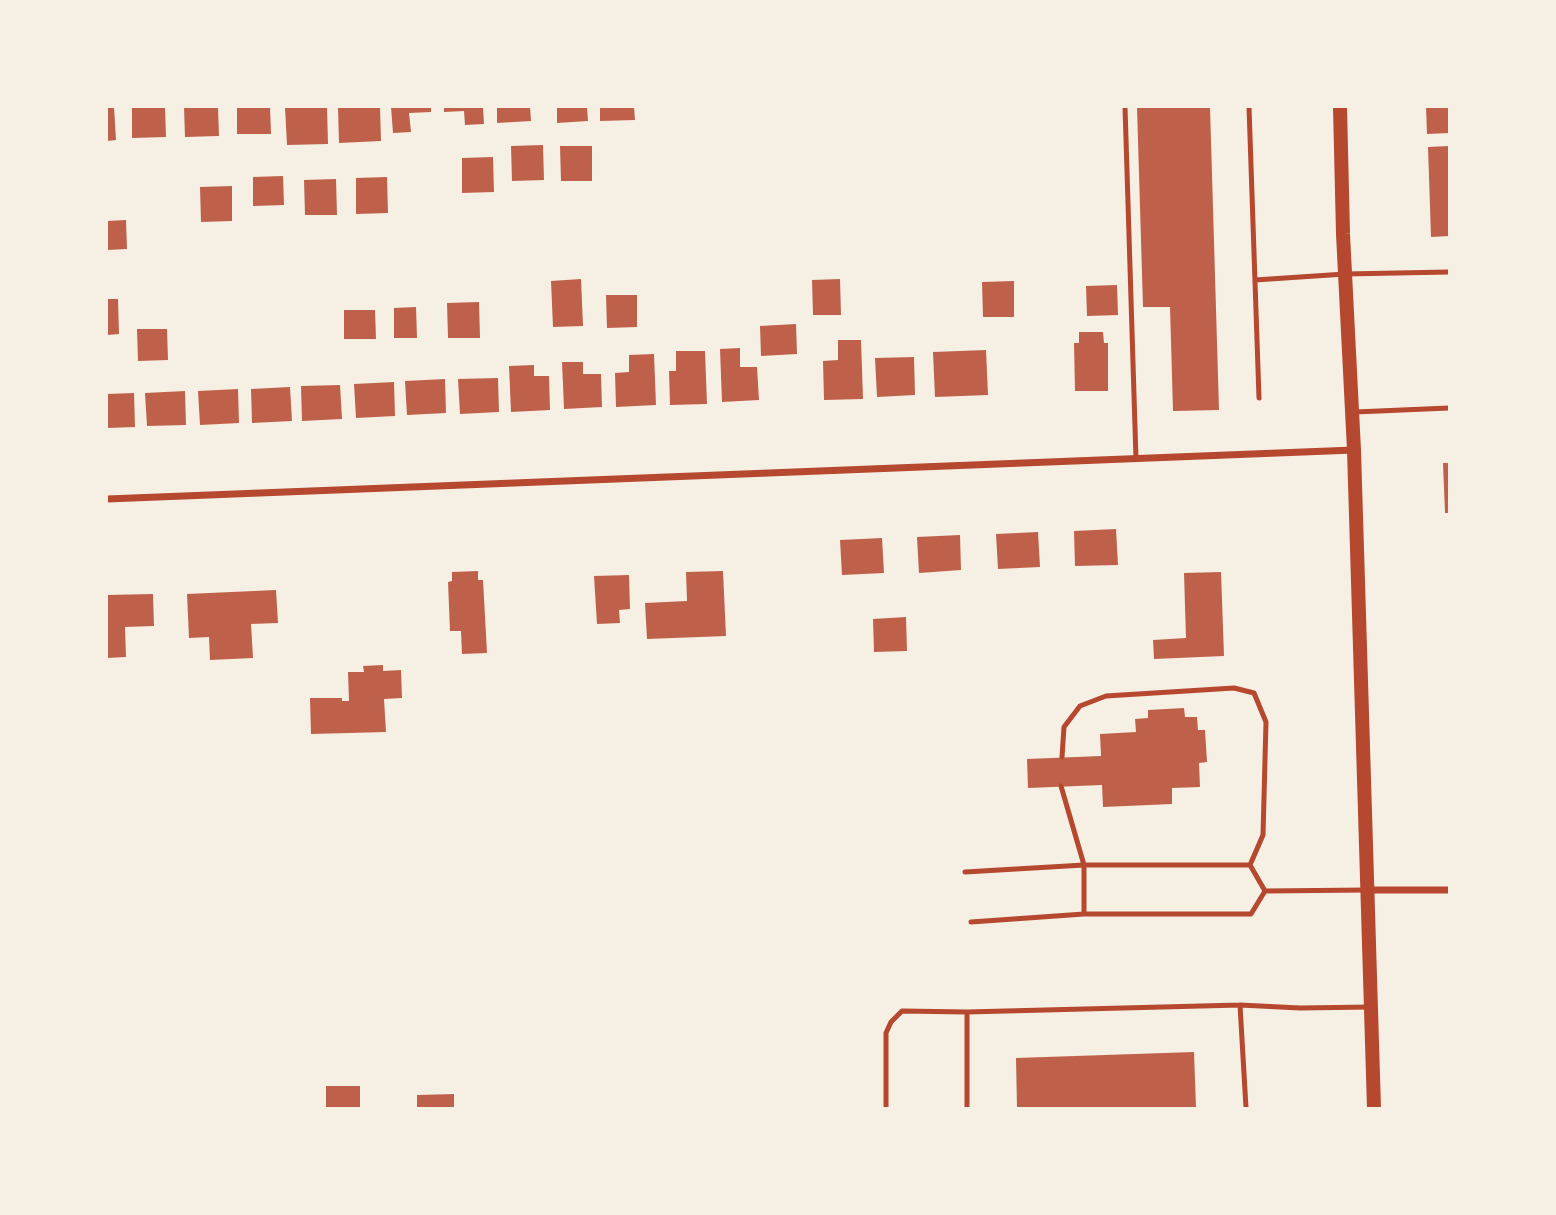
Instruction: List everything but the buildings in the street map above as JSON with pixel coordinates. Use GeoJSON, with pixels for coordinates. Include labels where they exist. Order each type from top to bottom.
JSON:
{"type":"FeatureCollection","features":[{"type":"Feature","properties":{"kind":"main road"},"geometry":{"type":"LineString","coordinates":[[1340,107],[1374,1108]]}},
{"type":"Feature","properties":{"kind":"street"},"geometry":{"type":"LineString","coordinates":[[107,499],[1353,450]]}},
{"type":"Feature","properties":{"kind":"street"},"geometry":{"type":"LineString","coordinates":[[1367,890],[1449,890]]}},
{"type":"Feature","properties":{"kind":"lane"},"geometry":{"type":"LineString","coordinates":[[1125,107],[1136,459]]}},
{"type":"Feature","properties":{"kind":"lane"},"geometry":{"type":"LineString","coordinates":[[1249,107],[1259,398]]}},
{"type":"Feature","properties":{"kind":"lane"},"geometry":{"type":"LineString","coordinates":[[1255,280],[1345,274],[1449,272]]}},
{"type":"Feature","properties":{"kind":"lane"},"geometry":{"type":"LineString","coordinates":[[1352,412],[1449,408]]}},
{"type":"Feature","properties":{"kind":"lane"},"geometry":{"type":"LineString","coordinates":[[1062,757],[1063,727],[1080,706],[1107,696],[1234,688],[1254,693],[1266,722],[1263,835],[1250,865]]}},
{"type":"Feature","properties":{"kind":"lane"},"geometry":{"type":"LineString","coordinates":[[1061,786],[1084,865],[1084,914]]}},
{"type":"Feature","properties":{"kind":"lane"},"geometry":{"type":"LineString","coordinates":[[965,872],[1084,865],[1250,865]]}},
{"type":"Feature","properties":{"kind":"lane"},"geometry":{"type":"LineString","coordinates":[[1250,865],[1265,891]]}},
{"type":"Feature","properties":{"kind":"lane"},"geometry":{"type":"LineString","coordinates":[[1265,891],[1367,890]]}},
{"type":"Feature","properties":{"kind":"lane"},"geometry":{"type":"LineString","coordinates":[[971,922],[1084,914],[1251,914],[1265,891]]}},
{"type":"Feature","properties":{"kind":"lane"},"geometry":{"type":"LineString","coordinates":[[1240,1005],[1246,1108]]}},
{"type":"Feature","properties":{"kind":"lane"},"geometry":{"type":"LineString","coordinates":[[886,1108],[886,1033],[891,1022],[902,1012],[1240,1005],[1371,1007]]}},
{"type":"Feature","properties":{"kind":"lane"},"geometry":{"type":"LineString","coordinates":[[967,1012],[967,1108]]}}]}
